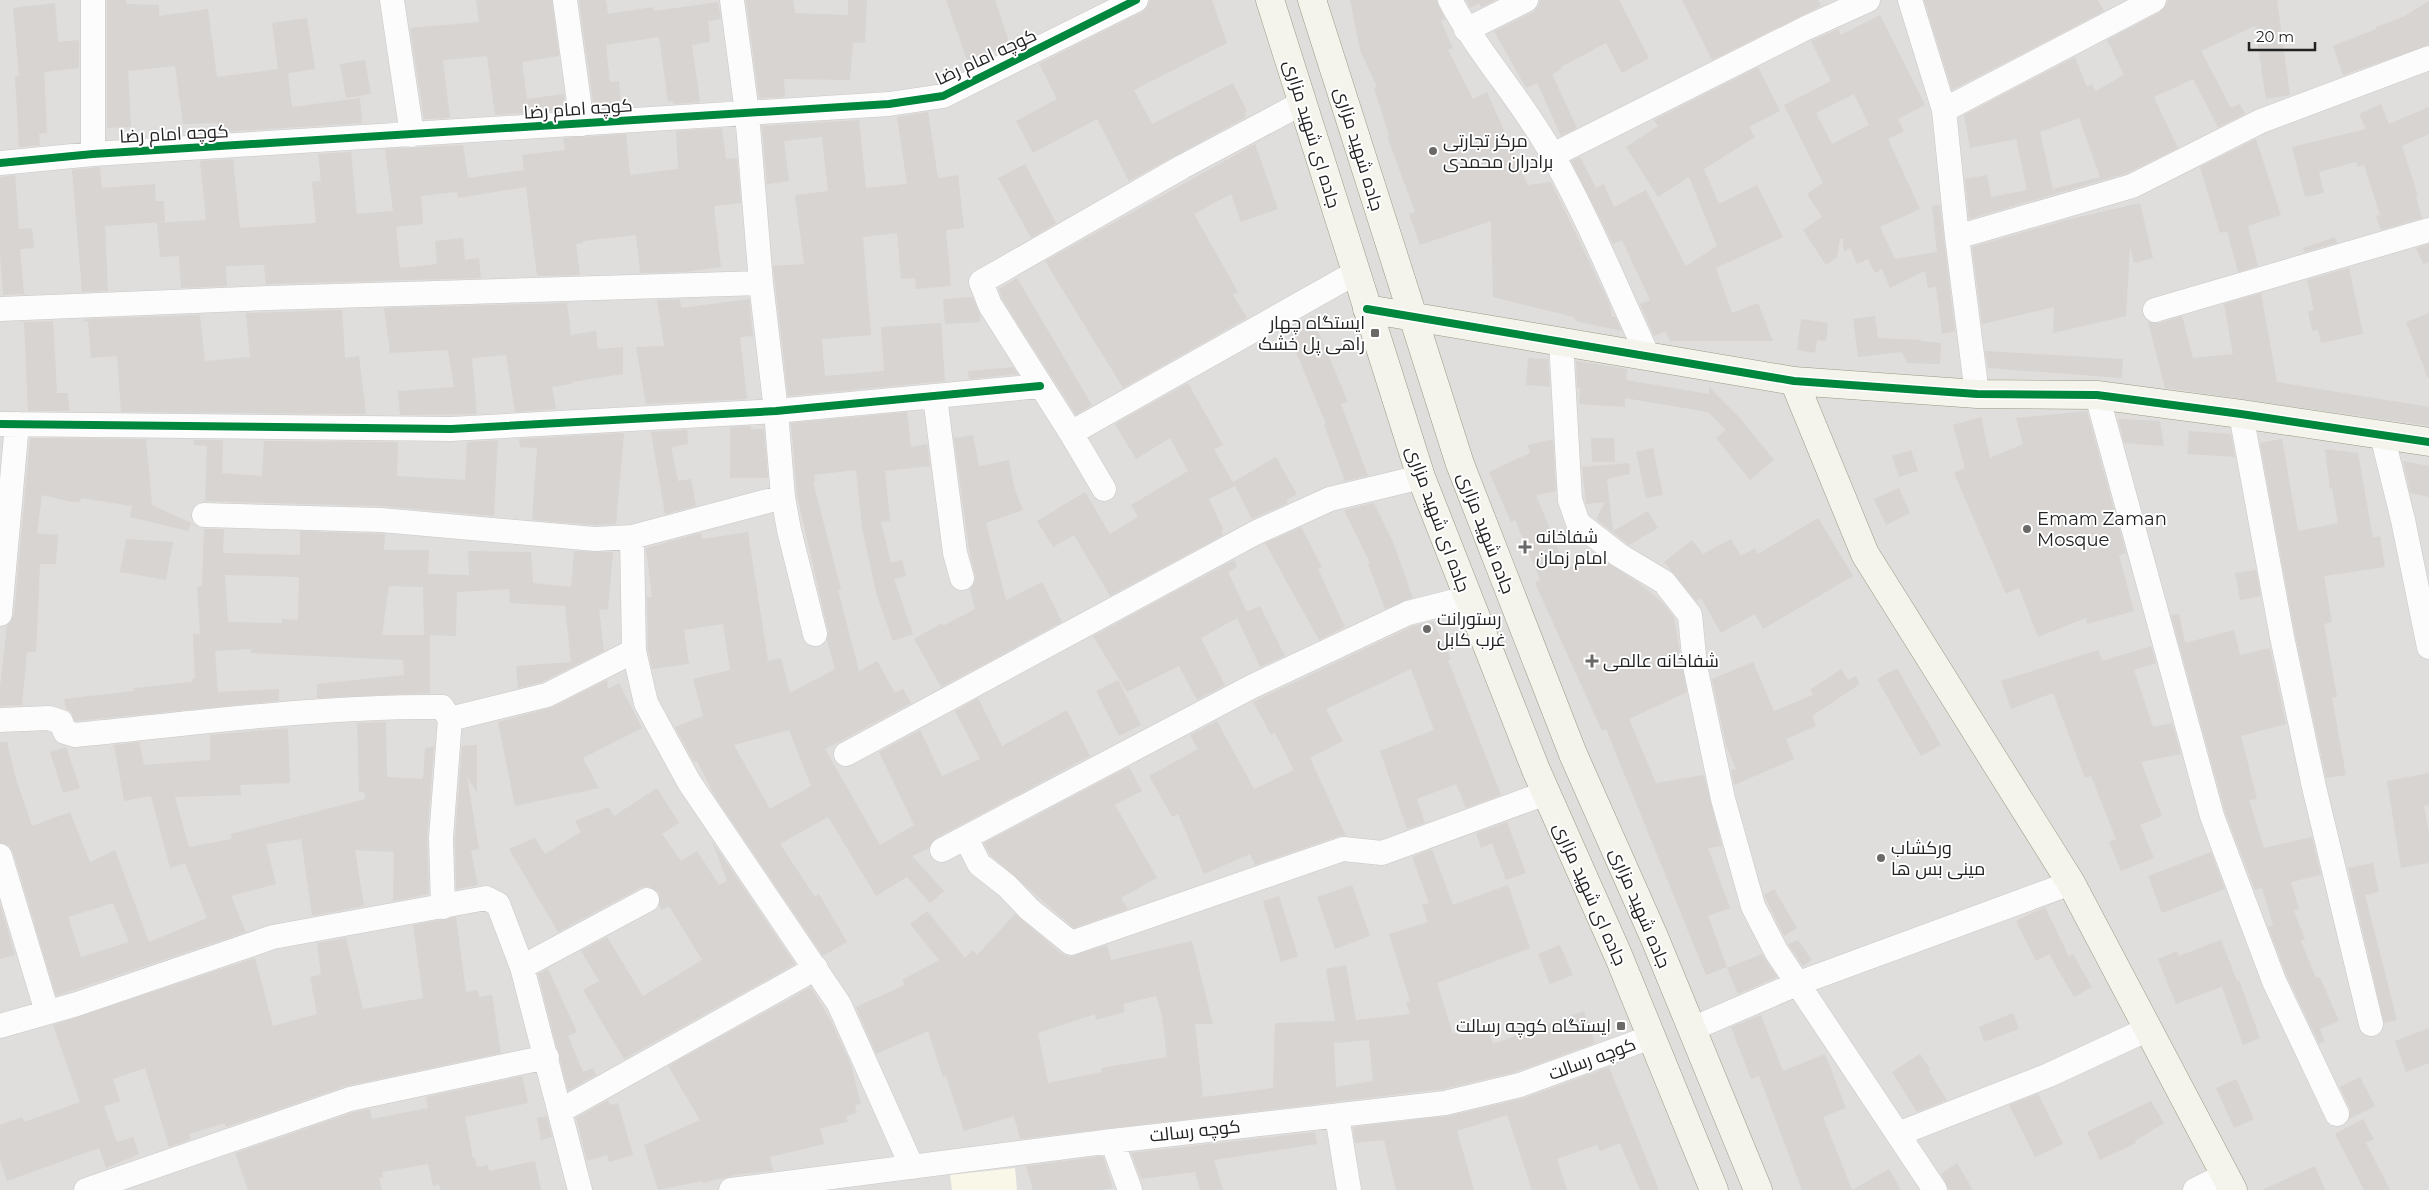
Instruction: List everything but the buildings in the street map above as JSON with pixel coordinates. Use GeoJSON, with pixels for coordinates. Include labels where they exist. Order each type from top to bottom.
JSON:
{"type":"FeatureCollection","features":[{"type":"Feature","properties":{"kind":"main road","name":"جاده ای شهید مزاری"},"geometry":{"type":"LineString","coordinates":[[1270,0],[1355,272],[1422,477],[1467,598],[1546,793],[1714,1190]]}},
{"type":"Feature","properties":{"kind":"main road","name":"جاده شهید مزاری"},"geometry":{"type":"LineString","coordinates":[[1312,0],[1460,464],[1505,584],[1574,754],[1692,1029],[1758,1190]]}},
{"type":"Feature","properties":{"kind":"main road"},"geometry":{"type":"LineString","coordinates":[[1367,309],[1794,381],[1976,394],[2097,395],[2429,442]]}},
{"type":"Feature","properties":{"kind":"main road"},"geometry":{"type":"LineString","coordinates":[[1794,381],[1865,554],[2071,883],[2229,1183]]}},
{"type":"Feature","properties":{"kind":"street"},"geometry":{"type":"LineString","coordinates":[[93,0],[93,154]]}},
{"type":"Feature","properties":{"kind":"street"},"geometry":{"type":"LineString","coordinates":[[392,0],[412,134]]}},
{"type":"Feature","properties":{"kind":"street"},"geometry":{"type":"LineString","coordinates":[[565,0],[582,124]]}},
{"type":"Feature","properties":{"kind":"street"},"geometry":{"type":"LineString","coordinates":[[732,0],[747,113],[761,283],[776,411],[782,497],[816,634]]}},
{"type":"Feature","properties":{"kind":"street","name":"کوچه امام رضا"},"geometry":{"type":"LineString","coordinates":[[0,163],[93,154],[889,104],[943,96],[1136,0]]}},
{"type":"Feature","properties":{"kind":"street"},"geometry":{"type":"LineString","coordinates":[[1450,0],[1466,30],[1553,155],[1596,241],[1648,356]]}},
{"type":"Feature","properties":{"kind":"street"},"geometry":{"type":"LineString","coordinates":[[1466,30],[1526,0]]}},
{"type":"Feature","properties":{"kind":"street"},"geometry":{"type":"LineString","coordinates":[[1553,155],[1806,28],[1868,0]]}},
{"type":"Feature","properties":{"kind":"street"},"geometry":{"type":"LineString","coordinates":[[1910,0],[1944,110],[1976,394]]}},
{"type":"Feature","properties":{"kind":"street"},"geometry":{"type":"LineString","coordinates":[[1944,110],[2154,0]]}},
{"type":"Feature","properties":{"kind":"street"},"geometry":{"type":"LineString","coordinates":[[1957,237],[2132,186],[2260,122],[2429,58]]}},
{"type":"Feature","properties":{"kind":"street"},"geometry":{"type":"LineString","coordinates":[[1104,489],[1072,433],[1040,386],[990,305],[981,282],[1182,167],[1302,103]]}},
{"type":"Feature","properties":{"kind":"street"},"geometry":{"type":"LineString","coordinates":[[2155,310],[2429,230]]}},
{"type":"Feature","properties":{"kind":"street"},"geometry":{"type":"LineString","coordinates":[[1072,433],[1355,272]]}},
{"type":"Feature","properties":{"kind":"street"},"geometry":{"type":"LineString","coordinates":[[0,309],[268,298],[761,283]]}},
{"type":"Feature","properties":{"kind":"street"},"geometry":{"type":"LineString","coordinates":[[1562,341],[1570,500],[1578,523],[1619,555],[1664,582],[1690,615],[1694,666],[1720,782],[1753,906],[1776,951],[1800,983],[1935,1190]]}},
{"type":"Feature","properties":{"kind":"street"},"geometry":{"type":"LineString","coordinates":[[0,614],[8,424],[450,429],[776,411],[1040,386]]}},
{"type":"Feature","properties":{"kind":"street"},"geometry":{"type":"LineString","coordinates":[[2097,395],[2212,816],[2274,981],[2337,1114]]}},
{"type":"Feature","properties":{"kind":"street"},"geometry":{"type":"LineString","coordinates":[[935,397],[955,553],[962,578]]}},
{"type":"Feature","properties":{"kind":"street"},"geometry":{"type":"LineString","coordinates":[[2241,414],[2290,675],[2314,787],[2370,1024]]}},
{"type":"Feature","properties":{"kind":"street"},"geometry":{"type":"LineString","coordinates":[[2382,435],[2403,520],[2429,647]]}},
{"type":"Feature","properties":{"kind":"street"},"geometry":{"type":"LineString","coordinates":[[846,754],[1255,533],[1330,498],[1422,477]]}},
{"type":"Feature","properties":{"kind":"street"},"geometry":{"type":"LineString","coordinates":[[204,515],[381,520],[595,539],[632,537],[782,497]]}},
{"type":"Feature","properties":{"kind":"street"},"geometry":{"type":"LineString","coordinates":[[632,537],[634,651],[646,703],[689,782],[839,1004],[912,1167]]}},
{"type":"Feature","properties":{"kind":"street"},"geometry":{"type":"LineString","coordinates":[[942,850],[1251,687],[1408,613],[1467,598]]}},
{"type":"Feature","properties":{"kind":"street"},"geometry":{"type":"LineString","coordinates":[[450,720],[547,695],[634,651]]}},
{"type":"Feature","properties":{"kind":"street"},"geometry":{"type":"LineString","coordinates":[[0,720],[49,718],[61,722],[65,732],[76,735],[293,713],[401,707],[442,707],[450,720],[441,838],[443,907]]}},
{"type":"Feature","properties":{"kind":"street"},"geometry":{"type":"LineString","coordinates":[[966,838],[979,864],[1007,886],[1029,908],[1071,944],[1343,849],[1382,853],[1546,793]]}},
{"type":"Feature","properties":{"kind":"street"},"geometry":{"type":"LineString","coordinates":[[0,856],[47,1012]]}},
{"type":"Feature","properties":{"kind":"street"},"geometry":{"type":"LineString","coordinates":[[1692,1029],[1800,983],[2071,883]]}},
{"type":"Feature","properties":{"kind":"street"},"geometry":{"type":"LineString","coordinates":[[0,1026],[77,1004],[273,937],[486,898],[498,904],[522,967],[547,1057],[580,1190]]}},
{"type":"Feature","properties":{"kind":"street"},"geometry":{"type":"LineString","coordinates":[[522,967],[647,900]]}},
{"type":"Feature","properties":{"kind":"street"},"geometry":{"type":"LineString","coordinates":[[560,1111],[816,968]]}},
{"type":"Feature","properties":{"kind":"street"},"geometry":{"type":"LineString","coordinates":[[1898,1134],[2049,1075],[2148,1029]]}},
{"type":"Feature","properties":{"kind":"street","name":"کوچه رسالت"},"geometry":{"type":"LineString","coordinates":[[731,1190],[809,1185],[912,1167],[1112,1141],[1445,1103],[1520,1085],[1651,1038]]}},
{"type":"Feature","properties":{"kind":"street"},"geometry":{"type":"LineString","coordinates":[[86,1190],[350,1099],[547,1057]]}},
{"type":"Feature","properties":{"kind":"street"},"geometry":{"type":"LineString","coordinates":[[1337,1116],[1349,1190]]}},
{"type":"Feature","properties":{"kind":"street"},"geometry":{"type":"LineString","coordinates":[[1112,1141],[1130,1190]]}},
{"type":"Feature","properties":{"kind":"street"},"geometry":{"type":"LineString","coordinates":[[2195,1190],[2229,1183]]}},
{"type":"Feature","properties":{"kind":"shaded area"},"geometry":{"type":"Polygon","coordinates":[[[0,0],[2429,0],[2429,1190],[0,1190],[0,0]]]}},
{"type":"Feature","properties":{"kind":"shaded area"},"geometry":{"type":"Polygon","coordinates":[[[1015,1168],[1017,1190],[952,1190],[950,1175],[1015,1168]]]}},
{"type":"Feature","properties":{"kind":"cycle path"},"geometry":{"type":"LineString","coordinates":[[0,163],[93,154],[889,104],[943,96],[1136,0]]}},
{"type":"Feature","properties":{"kind":"cycle path"},"geometry":{"type":"LineString","coordinates":[[1367,309],[1794,381],[1977,394],[2097,395],[2429,442]]}},
{"type":"Feature","properties":{"kind":"cycle path"},"geometry":{"type":"LineString","coordinates":[[0,424],[451,429],[776,411],[1040,386]]}},
{"type":"Feature","properties":{"kind":"place","name":"مرکز تجارتی برادران محمدی"},"geometry":{"type":"Point","coordinates":[1433,151]}},
{"type":"Feature","properties":{"kind":"place","name":"ایستگاه چهار راهی پل خشک"},"geometry":{"type":"Point","coordinates":[1375,333]}},
{"type":"Feature","properties":{"kind":"place","name":"Emam Zaman Mosque"},"geometry":{"type":"Point","coordinates":[2027,529]}},
{"type":"Feature","properties":{"kind":"place","name":"شفاخانه امام زمان"},"geometry":{"type":"Point","coordinates":[1525,547]}},
{"type":"Feature","properties":{"kind":"place","name":"رستورانت غرب کابل"},"geometry":{"type":"Point","coordinates":[1427,629]}},
{"type":"Feature","properties":{"kind":"place","name":"شفاخانه عالمی"},"geometry":{"type":"Point","coordinates":[1592,661]}},
{"type":"Feature","properties":{"kind":"place","name":"ورکشاب مینی بس ها"},"geometry":{"type":"Point","coordinates":[1881,858]}},
{"type":"Feature","properties":{"kind":"place","name":"ایستگاه کوچه رسالت"},"geometry":{"type":"Point","coordinates":[1621,1026]}}]}
